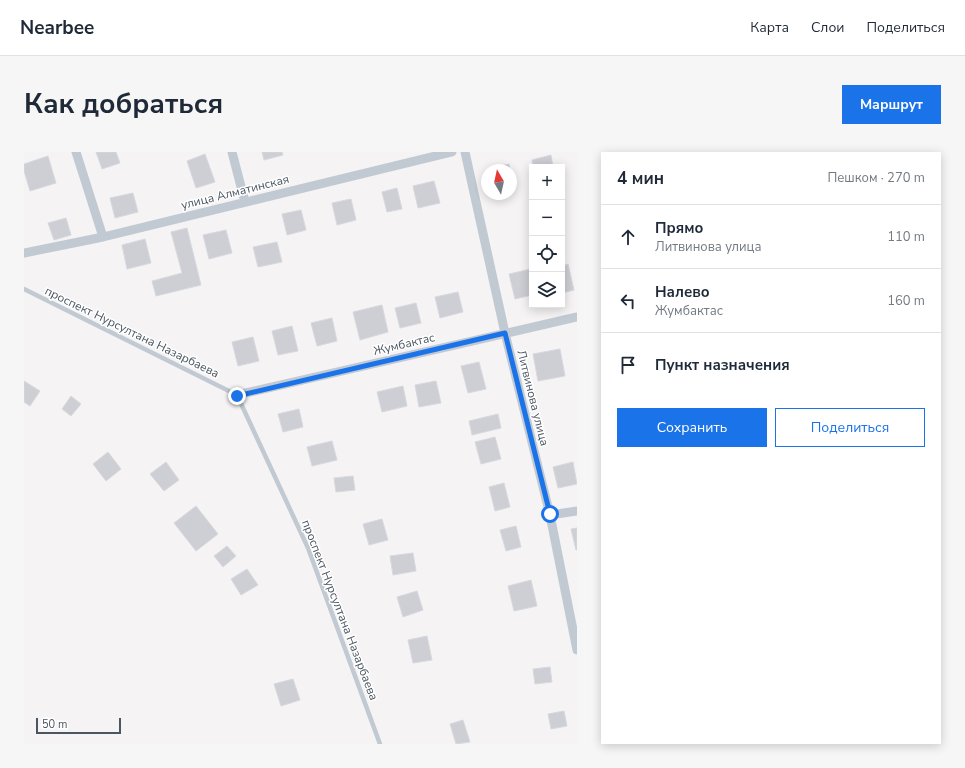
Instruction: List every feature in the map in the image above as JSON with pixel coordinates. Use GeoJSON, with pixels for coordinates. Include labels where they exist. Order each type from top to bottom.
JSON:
{"type":"FeatureCollection","features":[{"type":"Feature","properties":{"kind":"street"},"geometry":{"type":"LineString","coordinates":[[76,152],[103,237]]}},
{"type":"Feature","properties":{"kind":"street"},"geometry":{"type":"LineString","coordinates":[[232,152],[245,202]]}},
{"type":"Feature","properties":{"kind":"street","name":"улица Алматинская"},"geometry":{"type":"LineString","coordinates":[[24,254],[103,237],[452,152]]}},
{"type":"Feature","properties":{"kind":"street","name":"Литвинова улица"},"geometry":{"type":"LineString","coordinates":[[465,152],[505,333],[550,514],[577,650]]}},
{"type":"Feature","properties":{"kind":"street","name":"Жумбактас"},"geometry":{"type":"LineString","coordinates":[[237,396],[577,317]]}},
{"type":"Feature","properties":{"kind":"street"},"geometry":{"type":"LineString","coordinates":[[550,514],[577,512]]}},
{"type":"Feature","properties":{"kind":"lane","name":"проспект Нурсултана Назарбаева"},"geometry":{"type":"LineString","coordinates":[[24,289],[237,396],[308,548],[380,744]]}},
{"type":"Feature","properties":{"kind":"building"},"geometry":{"type":"Polygon","coordinates":[[[96,152],[116,152],[120,163],[102,169],[96,152]]]}},
{"type":"Feature","properties":{"kind":"building"},"geometry":{"type":"Polygon","coordinates":[[[262,152],[282,152],[283,155],[264,160],[262,152]]]}},
{"type":"Feature","properties":{"kind":"building"},"geometry":{"type":"Polygon","coordinates":[[[205,154],[215,182],[196,188],[187,161],[205,154]]]}},
{"type":"Feature","properties":{"kind":"building"},"geometry":{"type":"Polygon","coordinates":[[[551,155],[552,164],[533,164],[532,160],[551,155]]]}},
{"type":"Feature","properties":{"kind":"building"},"geometry":{"type":"Polygon","coordinates":[[[48,156],[56,183],[30,191],[24,171],[24,164],[48,156]]]}},
{"type":"Feature","properties":{"kind":"building"},"geometry":{"type":"Polygon","coordinates":[[[434,181],[440,203],[418,208],[413,186],[434,181]]]}},
{"type":"Feature","properties":{"kind":"building"},"geometry":{"type":"Polygon","coordinates":[[[397,188],[402,209],[387,212],[382,192],[397,188]]]}},
{"type":"Feature","properties":{"kind":"building"},"geometry":{"type":"Polygon","coordinates":[[[133,193],[138,212],[115,218],[110,198],[133,193]]]}},
{"type":"Feature","properties":{"kind":"building"},"geometry":{"type":"Polygon","coordinates":[[[351,199],[356,220],[337,225],[332,203],[351,199]]]}},
{"type":"Feature","properties":{"kind":"building"},"geometry":{"type":"Polygon","coordinates":[[[301,210],[306,230],[287,235],[282,214],[301,210]]]}},
{"type":"Feature","properties":{"kind":"building"},"geometry":{"type":"Polygon","coordinates":[[[66,218],[71,235],[54,240],[48,223],[66,218]]]}},
{"type":"Feature","properties":{"kind":"building"},"geometry":{"type":"Polygon","coordinates":[[[187,228],[201,285],[156,296],[152,281],[182,273],[171,232],[187,228]]]}},
{"type":"Feature","properties":{"kind":"building"},"geometry":{"type":"Polygon","coordinates":[[[226,230],[232,253],[209,259],[203,235],[226,230]]]}},
{"type":"Feature","properties":{"kind":"building"},"geometry":{"type":"Polygon","coordinates":[[[145,239],[151,263],[127,269],[122,245],[145,239]]]}},
{"type":"Feature","properties":{"kind":"building"},"geometry":{"type":"Polygon","coordinates":[[[277,242],[282,262],[258,267],[253,247],[277,242]]]}},
{"type":"Feature","properties":{"kind":"building"},"geometry":{"type":"Polygon","coordinates":[[[568,264],[574,290],[565,292],[565,272],[565,265],[568,264]]]}},
{"type":"Feature","properties":{"kind":"building"},"geometry":{"type":"Polygon","coordinates":[[[529,269],[529,296],[515,299],[509,274],[529,269]]]}},
{"type":"Feature","properties":{"kind":"building"},"geometry":{"type":"Polygon","coordinates":[[[458,292],[463,312],[440,318],[435,297],[458,292]]]}},
{"type":"Feature","properties":{"kind":"building"},"geometry":{"type":"Polygon","coordinates":[[[416,303],[421,323],[400,328],[395,308],[416,303]]]}},
{"type":"Feature","properties":{"kind":"building"},"geometry":{"type":"Polygon","coordinates":[[[382,305],[388,332],[360,340],[353,312],[382,305]]]}},
{"type":"Feature","properties":{"kind":"building"},"geometry":{"type":"Polygon","coordinates":[[[332,318],[337,341],[317,346],[311,323],[332,318]]]}},
{"type":"Feature","properties":{"kind":"building"},"geometry":{"type":"Polygon","coordinates":[[[292,326],[298,351],[278,355],[272,331],[292,326]]]}},
{"type":"Feature","properties":{"kind":"building"},"geometry":{"type":"Polygon","coordinates":[[[253,337],[259,361],[238,366],[232,342],[253,337]]]}},
{"type":"Feature","properties":{"kind":"building"},"geometry":{"type":"Polygon","coordinates":[[[560,349],[565,376],[538,381],[533,354],[560,349]]]}},
{"type":"Feature","properties":{"kind":"building"},"geometry":{"type":"Polygon","coordinates":[[[479,362],[486,389],[468,393],[461,366],[479,362]]]}},
{"type":"Feature","properties":{"kind":"building"},"geometry":{"type":"Polygon","coordinates":[[[24,381],[40,391],[30,406],[24,402],[24,381]]]}},
{"type":"Feature","properties":{"kind":"building"},"geometry":{"type":"Polygon","coordinates":[[[436,381],[441,403],[419,407],[415,385],[436,381]]]}},
{"type":"Feature","properties":{"kind":"building"},"geometry":{"type":"Polygon","coordinates":[[[403,386],[407,406],[382,412],[377,392],[403,386]]]}},
{"type":"Feature","properties":{"kind":"building"},"geometry":{"type":"Polygon","coordinates":[[[71,396],[81,404],[71,416],[62,409],[71,396]]]}},
{"type":"Feature","properties":{"kind":"building"},"geometry":{"type":"Polygon","coordinates":[[[299,409],[303,427],[283,432],[278,414],[299,409]]]}},
{"type":"Feature","properties":{"kind":"building"},"geometry":{"type":"Polygon","coordinates":[[[498,414],[501,428],[472,435],[469,421],[498,414]]]}},
{"type":"Feature","properties":{"kind":"building"},"geometry":{"type":"Polygon","coordinates":[[[495,437],[501,459],[481,464],[475,442],[495,437]]]}},
{"type":"Feature","properties":{"kind":"building"},"geometry":{"type":"Polygon","coordinates":[[[332,441],[337,460],[312,466],[307,447],[332,441]]]}},
{"type":"Feature","properties":{"kind":"building"},"geometry":{"type":"Polygon","coordinates":[[[108,452],[121,469],[106,481],[93,464],[108,452]]]}},
{"type":"Feature","properties":{"kind":"building"},"geometry":{"type":"Polygon","coordinates":[[[166,462],[179,480],[164,491],[150,474],[166,462]]]}},
{"type":"Feature","properties":{"kind":"building"},"geometry":{"type":"Polygon","coordinates":[[[573,462],[577,484],[558,488],[553,467],[573,462]]]}},
{"type":"Feature","properties":{"kind":"building"},"geometry":{"type":"Polygon","coordinates":[[[353,476],[355,490],[336,492],[334,478],[353,476]]]}},
{"type":"Feature","properties":{"kind":"building"},"geometry":{"type":"Polygon","coordinates":[[[504,483],[510,507],[495,511],[489,487],[504,483]]]}},
{"type":"Feature","properties":{"kind":"building"},"geometry":{"type":"Polygon","coordinates":[[[196,506],[218,534],[196,551],[174,523],[196,506]]]}},
{"type":"Feature","properties":{"kind":"building"},"geometry":{"type":"Polygon","coordinates":[[[382,519],[388,540],[369,545],[363,524],[382,519]]]}},
{"type":"Feature","properties":{"kind":"building"},"geometry":{"type":"Polygon","coordinates":[[[516,526],[521,547],[506,551],[500,530],[516,526]]]}},
{"type":"Feature","properties":{"kind":"building"},"geometry":{"type":"Polygon","coordinates":[[[577,528],[577,550],[576,550],[571,529],[577,528]]]}},
{"type":"Feature","properties":{"kind":"building"},"geometry":{"type":"Polygon","coordinates":[[[227,546],[236,556],[223,567],[214,556],[227,546]]]}},
{"type":"Feature","properties":{"kind":"building"},"geometry":{"type":"Polygon","coordinates":[[[413,553],[416,571],[393,575],[390,556],[413,553]]]}},
{"type":"Feature","properties":{"kind":"building"},"geometry":{"type":"Polygon","coordinates":[[[247,569],[258,585],[241,595],[231,579],[247,569]]]}},
{"type":"Feature","properties":{"kind":"building"},"geometry":{"type":"Polygon","coordinates":[[[531,580],[537,606],[514,611],[508,586],[531,580]]]}},
{"type":"Feature","properties":{"kind":"building"},"geometry":{"type":"Polygon","coordinates":[[[417,591],[423,610],[403,617],[397,597],[417,591]]]}},
{"type":"Feature","properties":{"kind":"building"},"geometry":{"type":"Polygon","coordinates":[[[427,636],[432,660],[413,663],[408,640],[427,636]]]}},
{"type":"Feature","properties":{"kind":"building"},"geometry":{"type":"Polygon","coordinates":[[[550,667],[552,682],[535,684],[533,669],[550,667]]]}},
{"type":"Feature","properties":{"kind":"building"},"geometry":{"type":"Polygon","coordinates":[[[293,679],[300,700],[281,706],[274,684],[293,679]]]}},
{"type":"Feature","properties":{"kind":"building"},"geometry":{"type":"Polygon","coordinates":[[[564,711],[567,726],[551,729],[548,714],[564,711]]]}},
{"type":"Feature","properties":{"kind":"building"},"geometry":{"type":"Polygon","coordinates":[[[463,720],[470,742],[456,744],[450,724],[463,720]]]}},
{"type":"Feature","properties":{"kind":"route"},"geometry":{"type":"LineString","coordinates":[[237,396],[505,333],[550,514]]}}]}
